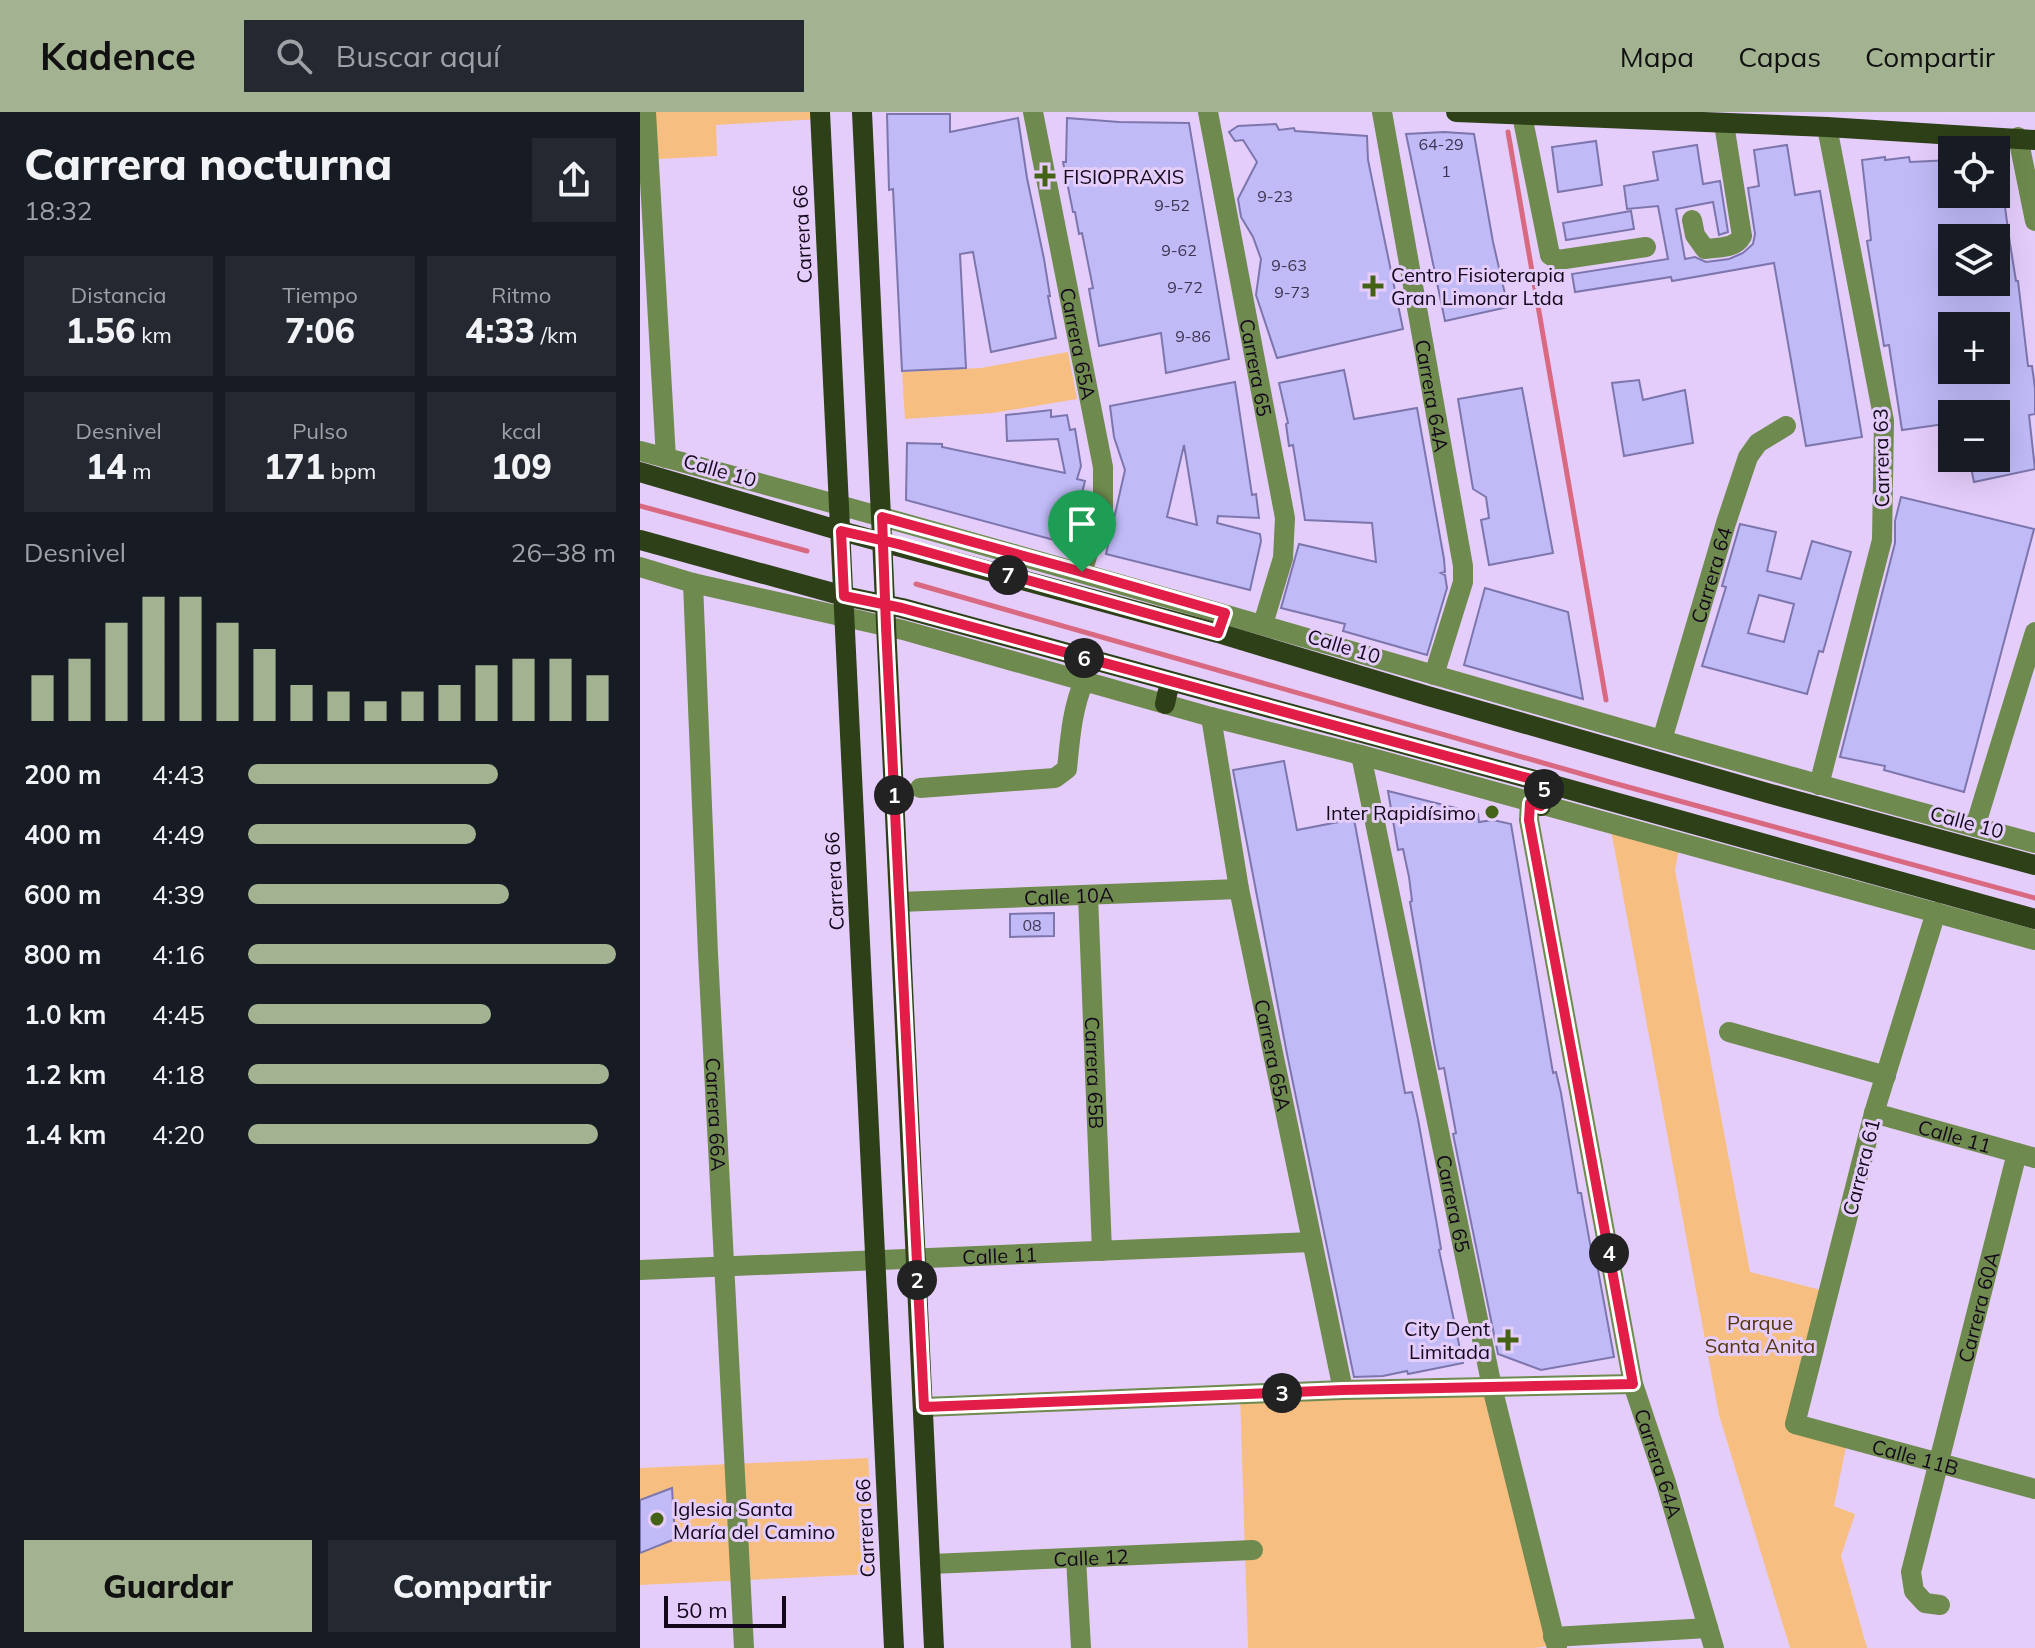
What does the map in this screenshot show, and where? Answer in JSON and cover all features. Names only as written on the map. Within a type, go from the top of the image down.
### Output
[{"type":"main road","name":"Carrera 66","points":[[820,112],[894,1648]]},
{"type":"main road","points":[[862,112],[934,1648]]},
{"type":"main road","points":[[1456,112],[1622,116],[1673,122],[2026,138]]},
{"type":"main road","points":[[1673,122],[1692,112]]},
{"type":"main road","name":"Calle 10","points":[[640,472],[841,531],[1221,623],[1428,696],[1624,740],[1888,815],[2035,865]]},
{"type":"main road","points":[[640,540],[1546,783],[2035,919]]},
{"type":"main road","points":[[1165,704],[1170,681]]},
{"type":"main road","points":[[1536,804],[1546,783]]},
{"type":"street","points":[[646,112],[666,458]]},
{"type":"street","name":"Carrera 65A","points":[[1033,112],[1103,467],[1103,507],[1082,572]]},
{"type":"street","name":"Carrera 65","points":[[1208,112],[1285,518],[1283,558],[1263,624]]},
{"type":"street","name":"Carrera 64A","points":[[1382,112],[1463,566],[1463,582],[1434,675]]},
{"type":"street","points":[[1522,115],[1550,255],[1558,260],[1646,247]]},
{"type":"street","points":[[1692,220],[1695,235],[1705,249],[1730,246],[1739,242],[1742,236],[1724,124]]},
{"type":"street","name":"Carrera 63","points":[[1819,785],[1882,540],[1884,421],[1827,127]]},
{"type":"street","points":[[2026,138],[2035,221]]},
{"type":"street","name":"Carrera 64","points":[[1662,740],[1748,457],[1758,443],[1786,426]]},
{"type":"street","name":"Calle 10","points":[[640,451],[1082,572],[1221,623],[1263,624],[1434,675],[1624,740],[1662,740],[1819,785],[1888,815],[1975,827],[2035,843]]},
{"type":"street","points":[[640,567],[693,583],[886,627],[2035,940]]},
{"type":"street","name":"Carrera 66A","points":[[693,583],[708,954],[744,1648]]},
{"type":"street","points":[[1975,827],[2035,632]]},
{"type":"street","points":[[920,788],[1062,775],[1067,769],[1076,698],[1084,681]]},
{"type":"street","name":"Carrera 65A","points":[[1211,717],[1239,889],[1343,1390]]},
{"type":"street","name":"Carrera 65","points":[[1361,755],[1492,1387],[1555,1642]]},
{"type":"street","name":"Carrera 64A","points":[[1536,804],[1529,820],[1633,1384],[1666,1483],[1711,1638]]},
{"type":"street","name":"Calle 10A","points":[[899,902],[1239,889]]},
{"type":"street","name":"Carrera 65B","points":[[1088,895],[1102,1251]]},
{"type":"street","name":"Carrera 61","points":[[1795,1424],[1874,1113],[1936,912]]},
{"type":"street","points":[[1729,1032],[1886,1076]]},
{"type":"street","name":"Calle 11","points":[[1874,1113],[2026,1155]]},
{"type":"street","name":"Carrera 60A","points":[[1940,1605],[1925,1603],[1914,1591],[1911,1572],[1938,1462],[2026,1155]]},
{"type":"street","name":"Calle 11","points":[[640,1270],[1312,1242]]},
{"type":"street","points":[[924,1407],[1343,1390],[1633,1384]]},
{"type":"street","name":"Calle 11B","points":[[1795,1424],[2035,1489]]},
{"type":"street","name":"Calle 12","points":[[931,1564],[1253,1550]]},
{"type":"street","points":[[1076,1558],[1081,1648]]},
{"type":"street","points":[[1555,1642],[1711,1638]]},
{"type":"green space","points":[[640,112],[820,112],[821,119],[716,125],[717,156],[640,160]]},
{"type":"green space","points":[[1068,352],[1077,399],[993,413],[905,419],[902,372],[981,368]]},
{"type":"green space","name":"Parque Santa Anita","points":[[1610,825],[1680,843],[1675,870],[1750,1272],[1829,1292],[1795,1424],[1848,1437],[1834,1506],[1855,1514],[1841,1556],[1867,1648],[1790,1648],[1719,1415]]},
{"type":"green space","points":[[1492,1387],[1556,1645],[1535,1648],[1248,1648],[1240,1394]]},
{"type":"green space","points":[[868,1458],[875,1574],[640,1585],[640,1553],[672,1488],[640,1500],[640,1468]]},
{"type":"building","points":[[887,114],[950,114],[950,132],[1018,118],[1056,338],[991,352],[973,252],[960,254],[966,368],[902,371],[893,189],[889,190]]},
{"type":"building","points":[[1067,118],[1189,123],[1229,359],[1166,373],[1161,333],[1099,346],[1089,289],[1093,288],[1063,162],[1066,162]]},
{"type":"building","points":[[1276,124],[1279,130],[1294,128],[1295,131],[1367,136],[1368,160],[1403,329],[1277,358],[1256,295],[1261,259],[1241,217],[1238,199],[1257,162],[1243,140],[1235,141],[1229,132],[1238,126]]},
{"type":"building","points":[[1406,134],[1474,134],[1508,307],[1445,321]]},
{"type":"building","points":[[1596,141],[1602,185],[1558,192],[1552,147]]},
{"type":"building","points":[[1697,145],[1703,184],[1720,181],[1728,232],[1719,235],[1713,202],[1676,209],[1685,259],[1695,257],[1706,262],[1729,259],[1753,244],[1755,234],[1748,188],[1759,186],[1754,150],[1787,145],[1795,195],[1820,191],[1862,437],[1806,446],[1774,263],[1672,281],[1671,277],[1575,292],[1572,274],[1668,259],[1658,206],[1627,209],[1624,186],[1658,180],[1653,152]]},
{"type":"building","points":[[1909,157],[1910,162],[1938,161],[1938,208],[2005,208],[2007,224],[1938,224],[1938,296],[2010,296],[2010,243],[2018,281],[2028,366],[2032,366],[2035,388],[2035,414],[2029,415],[2035,469],[1974,482],[1972,472],[2010,472],[2010,400],[1938,400],[1938,425],[1902,430],[1889,345],[1884,346],[1867,241],[1871,240],[1862,160]]},
{"type":"building","points":[[1631,211],[1634,229],[1566,240],[1563,223]]},
{"type":"building","points":[[1344,370],[1354,419],[1417,408],[1444,559],[1445,572],[1441,573],[1445,575],[1447,588],[1427,655],[1343,631],[1345,624],[1281,608],[1299,544],[1376,562],[1372,523],[1305,520],[1293,445],[1289,446],[1288,423],[1279,383]]},
{"type":"building","points":[[1639,380],[1643,400],[1685,390],[1693,443],[1624,456],[1612,383]]},
{"type":"building","points":[[1235,382],[1252,495],[1256,494],[1259,518],[1218,516],[1217,523],[1260,534],[1250,590],[1106,554],[1125,470],[1114,437],[1110,406]],"holes":[[[1184,445],[1197,525],[1167,517]]]},
{"type":"building","points":[[1522,388],[1553,553],[1489,565],[1481,520],[1489,518],[1486,497],[1473,489],[1458,399]]},
{"type":"building","points":[[1051,410],[1051,417],[1067,415],[1070,430],[1075,429],[1081,466],[1077,479],[1085,481],[1069,544],[906,500],[907,443],[942,444],[942,447],[1065,473],[1058,439],[1007,441],[1006,415]]},
{"type":"building","points":[[1901,497],[2034,529],[1964,792],[1884,770],[1885,766],[1840,757],[1895,543],[1895,521]]},
{"type":"building","points":[[1740,524],[1776,532],[1767,571],[1801,579],[1812,541],[1851,552],[1823,652],[1819,651],[1807,694],[1702,666],[1726,587],[1722,586]],"holes":[[[1759,595],[1794,604],[1784,642],[1748,633]]]},
{"type":"building","points":[[1485,588],[1568,612],[1583,699],[1464,665]]},
{"type":"building","points":[[1284,761],[1297,830],[1354,819],[1405,1093],[1412,1092],[1418,1119],[1439,1250],[1463,1363],[1408,1374],[1407,1371],[1354,1377],[1287,1054],[1233,770]]},
{"type":"building","points":[[1388,791],[1464,810],[1465,816],[1478,814],[1479,822],[1493,820],[1511,824],[1553,1073],[1556,1072],[1561,1093],[1578,1193],[1581,1193],[1591,1249],[1594,1248],[1614,1357],[1541,1370],[1498,1354],[1453,1134],[1456,1133],[1444,1068],[1439,1069],[1434,1043],[1410,902],[1409,877],[1403,849],[1398,850]]},
{"type":"building","points":[[1054,913],[1054,936],[1010,937],[1010,914]]},
{"type":"building","name":"Iglesia Santa María del Camino","points":[[672,1488],[675,1539],[640,1553],[640,1500]]},
{"type":"waterway","points":[[1508,132],[1606,700]]},
{"type":"waterway","points":[[640,506],[807,551]]},
{"type":"waterway","points":[[916,584],[1617,784],[2035,898]]},
{"type":"place","name":"FISIOPRAXIS","points":[[1045,176]]},
{"type":"place","name":"Centro Fisioterapia Gran Limonar Ltda","points":[[1373,286]]},
{"type":"place","name":"Inter Rapidísimo","points":[[1492,812]]},
{"type":"place","name":"City Dent Limitada","points":[[1508,1340]]},
{"type":"place","name":"Iglesia Santa María del Camino","points":[[657,1519]]},
{"type":"route","points":[[1082,572],[882,517],[882,541],[885,604],[886,627],[924,1407],[1343,1390],[1633,1384],[1529,820],[1530,803],[1541,806],[1546,783],[902,608],[885,604],[844,596],[841,531],[882,541],[898,544],[1218,633],[1225,613],[1082,572]]}]
